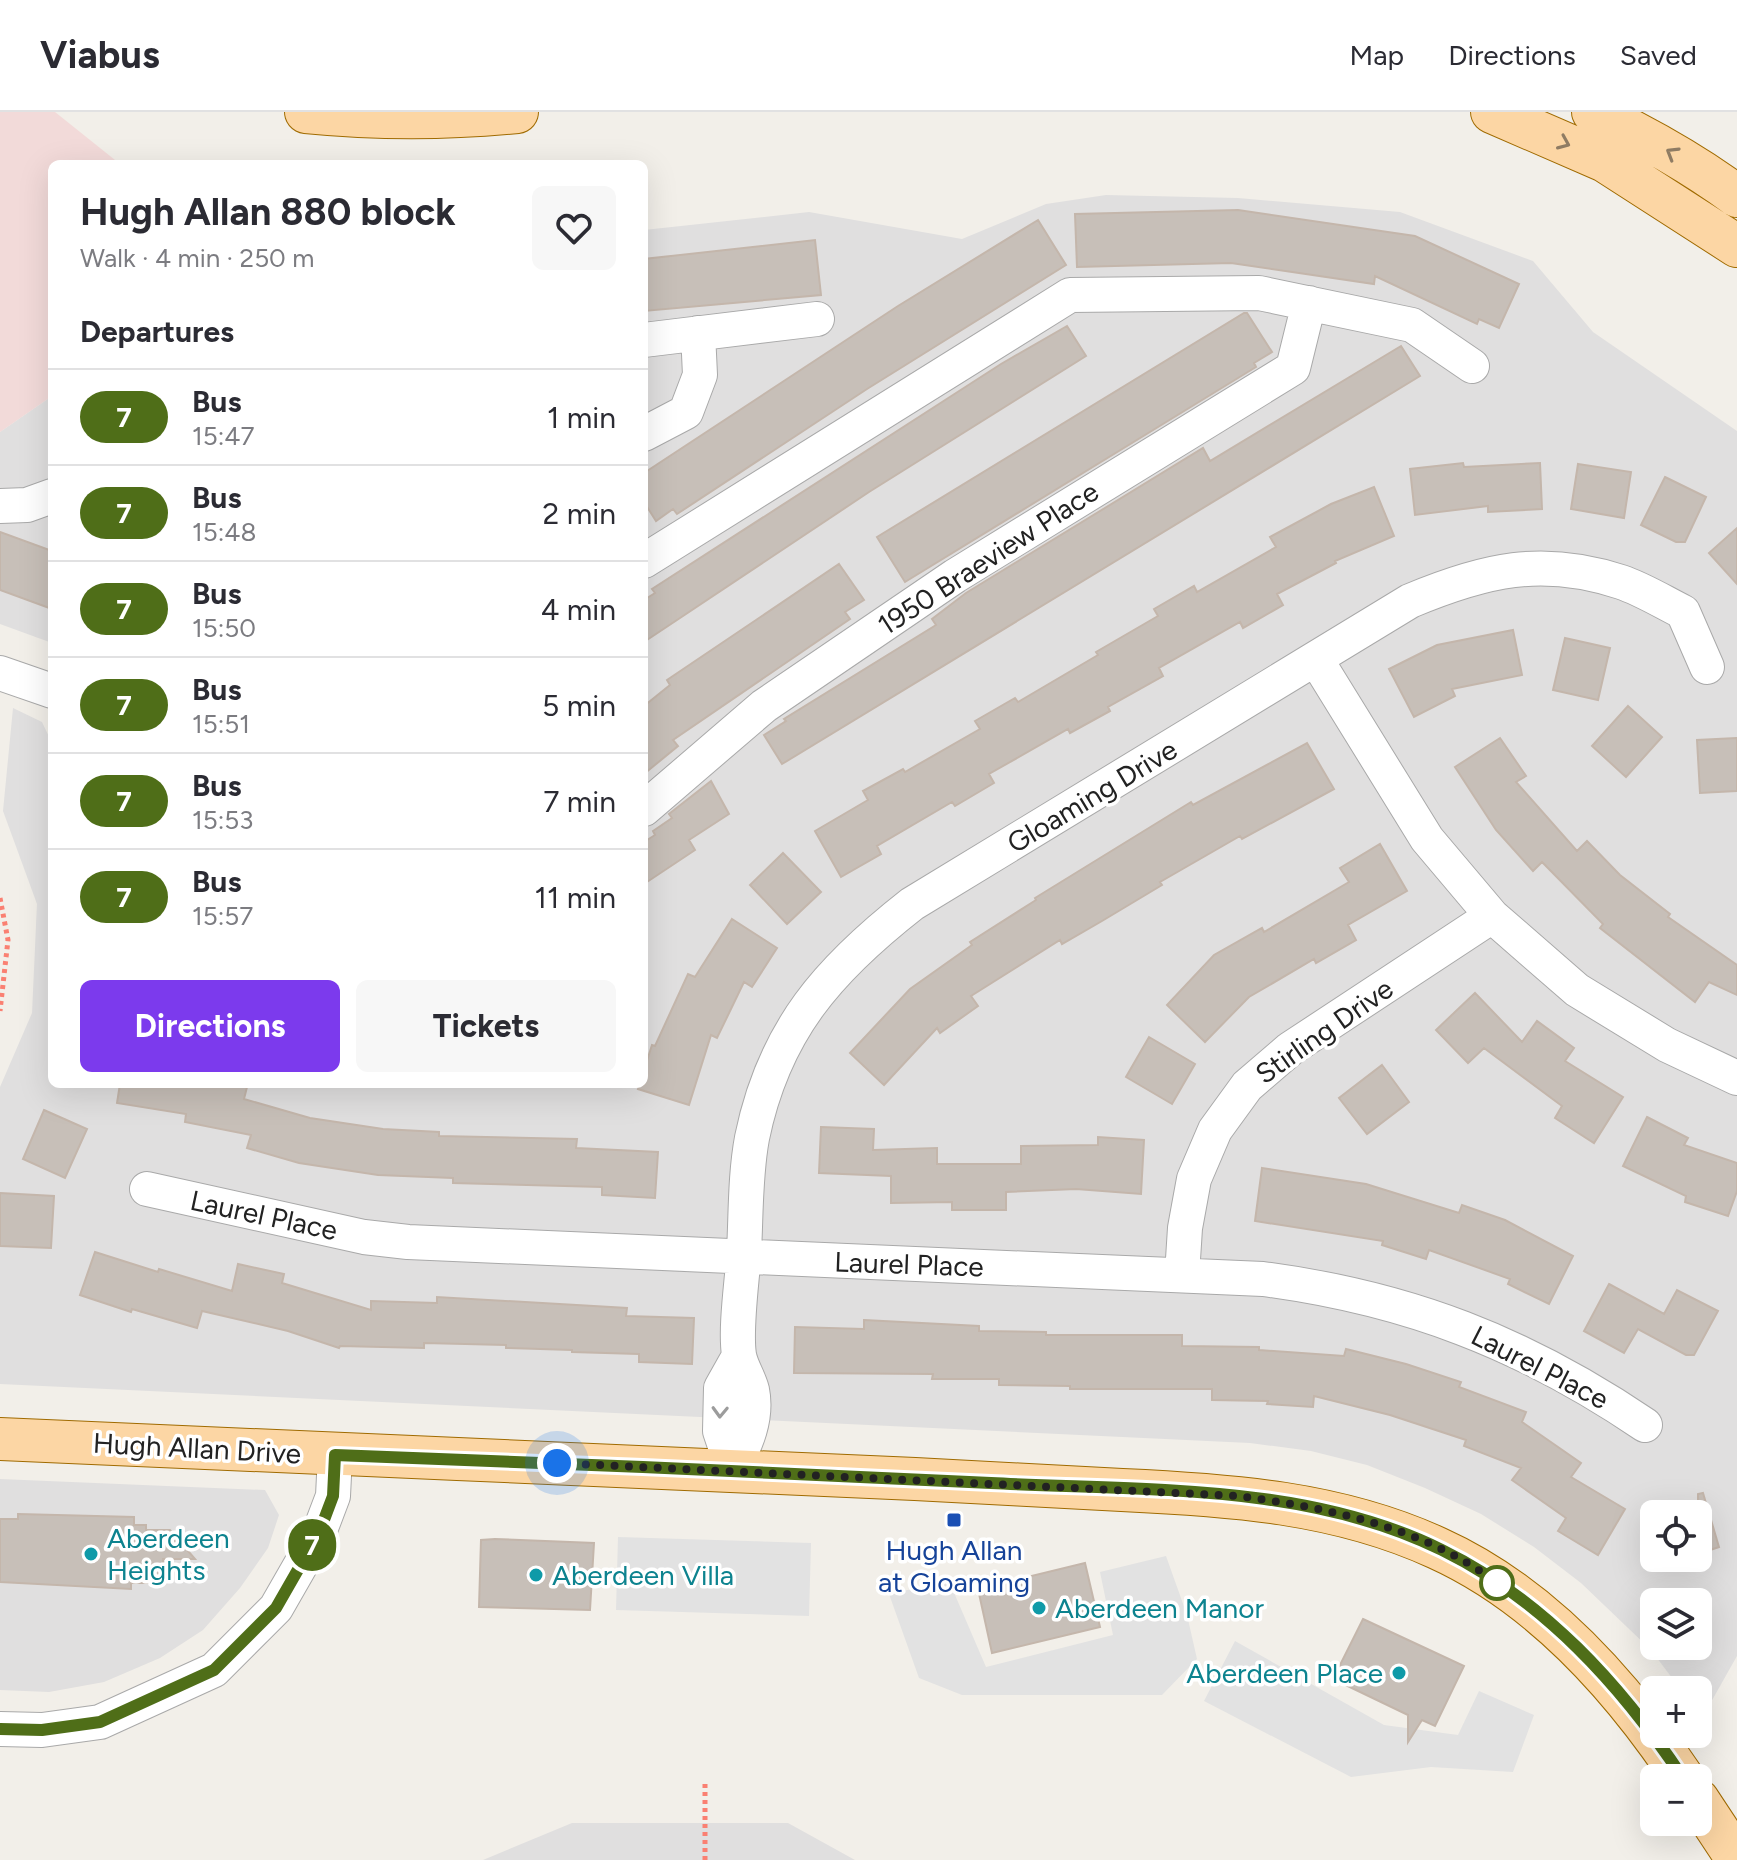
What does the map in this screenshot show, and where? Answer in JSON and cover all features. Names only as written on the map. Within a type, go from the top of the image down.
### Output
[{"type":"main road","points":[[306,112],[362,118],[453,118],[517,112]]},
{"type":"main road","points":[[1492,112],[1605,161],[1737,246]]},
{"type":"main road","points":[[1593,112],[1634,131],[1706,173],[1737,196]]},
{"type":"main road","name":"Hugh Allan Drive","points":[[0,1439],[733,1470],[1215,1495],[1298,1504],[1355,1518],[1440,1548],[1476,1568],[1534,1610],[1607,1677],[1639,1714],[1673,1764]]},
{"type":"main road","points":[[1712,1821],[1737,1859]]},
{"type":"street","points":[[648,558],[1070,295],[1259,293],[1412,325],[1472,366]]},
{"type":"street","name":"1950 Braeview Place","points":[[648,806],[764,706],[955,576],[1293,368],[1309,303]]},
{"type":"street","points":[[648,339],[817,319]]},
{"type":"street","points":[[648,432],[686,412],[700,375],[698,333]]},
{"type":"street","name":"Gloaming Drive","points":[[733,1470],[720,1431],[721,1388],[739,1356],[752,1139],[766,1088],[789,1036],[820,987],[851,955],[912,904],[1317,661],[1410,601],[1462,579],[1519,567],[1567,569],[1623,582],[1683,612],[1707,667]]},
{"type":"street","points":[[1317,661],[1427,839],[1492,916],[1577,990],[1667,1045],[1737,1078]]},
{"type":"street","points":[[0,673],[48,690]]},
{"type":"street","name":"Stirling Drive","points":[[1182,1275],[1185,1228],[1194,1179],[1215,1130],[1247,1086],[1290,1049],[1492,916]]},
{"type":"street","name":"Laurel Place","points":[[147,1189],[364,1237],[408,1242],[1263,1279],[1326,1288],[1406,1307],[1534,1358],[1598,1393],[1645,1425]]},
{"type":"street","points":[[0,1729],[42,1730],[100,1722],[214,1670],[276,1608],[319,1533],[333,1496],[335,1455]]},
{"type":"path","points":[[0,898],[8,940],[0,1011]]},
{"type":"path","points":[[705,1784],[705,1860]]},
{"type":"shaded area","points":[[0,112],[55,112],[115,160],[48,160],[48,399],[0,432]]},
{"type":"shaded area","points":[[1106,195],[1238,198],[1400,212],[1533,261],[1593,332],[1737,431],[1737,1656],[1712,1700],[1712,1676],[1670,1676],[1658,1660],[1712,1660],[1712,1588],[1640,1588],[1640,1639],[1581,1583],[1534,1547],[1481,1514],[1367,1465],[1311,1451],[1250,1443],[0,1384],[0,1087],[32,1013],[37,904],[3,811],[13,708],[42,722],[48,735],[48,1088],[648,1088],[648,230],[809,212],[962,239],[1046,204]]},
{"type":"shaded area","points":[[48,399],[48,642],[0,624],[0,432]]},
{"type":"shaded area","points":[[0,1479],[265,1490],[279,1515],[268,1548],[240,1588],[203,1630],[160,1658],[104,1682],[49,1692],[0,1690]]},
{"type":"shaded area","points":[[618,1537],[811,1543],[809,1616],[616,1610]]},
{"type":"shaded area","points":[[1166,1556],[1187,1615],[1197,1659],[1162,1695],[962,1695],[919,1678],[889,1594],[949,1581],[986,1667],[1113,1635],[1100,1572]]},
{"type":"shaded area","points":[[1235,1641],[1384,1725],[1458,1735],[1479,1691],[1534,1715],[1513,1772],[1431,1767],[1351,1777],[1204,1701]]},
{"type":"shaded area","points":[[572,1823],[788,1823],[855,1860],[483,1860]]},
{"type":"building","points":[[1238,210],[1415,236],[1519,284],[1499,328],[1479,319],[1477,324],[1375,276],[1374,284],[1231,263],[1077,267],[1075,214]]},
{"type":"building","points":[[1038,220],[1066,265],[867,389],[677,514],[673,509],[656,521],[648,508],[648,470],[898,306]]},
{"type":"building","points":[[815,240],[821,295],[648,311],[648,259]]},
{"type":"building","points":[[1247,313],[1272,352],[1254,363],[1256,367],[905,582],[877,537]]},
{"type":"building","points":[[1067,326],[1086,356],[869,492],[648,639],[648,597],[655,593],[652,589],[1001,364]]},
{"type":"building","points":[[1401,346],[1420,376],[782,764],[764,735],[786,721],[784,719],[936,625],[932,619],[966,593],[1203,448],[1210,461]]},
{"type":"building","points":[[1463,463],[1464,467],[1540,463],[1542,509],[1488,512],[1488,506],[1415,515],[1410,469]]},
{"type":"building","points":[[1578,464],[1631,472],[1624,518],[1571,509]]},
{"type":"building","points":[[1665,477],[1706,497],[1685,542],[1676,542],[1641,525]]},
{"type":"building","points":[[1374,487],[1394,536],[1335,561],[1277,594],[1283,605],[1243,628],[1240,622],[1159,668],[1163,676],[1108,707],[1110,711],[1070,733],[1068,729],[989,774],[994,783],[955,806],[952,802],[877,846],[881,854],[841,877],[815,831],[868,800],[863,791],[903,769],[905,772],[980,729],[975,721],[1015,698],[1018,702],[1098,655],[1096,652],[1158,616],[1154,609],[1194,586],[1197,592],[1276,547],[1270,537],[1331,504]]},
{"type":"building","points":[[1737,528],[1737,584],[1709,553]]},
{"type":"building","points":[[0,532],[48,550],[48,608],[0,590]]},
{"type":"building","points":[[839,564],[864,600],[845,612],[850,619],[673,740],[678,746],[648,771],[648,703],[670,685],[667,680]]},
{"type":"building","points":[[1513,630],[1522,675],[1452,689],[1455,696],[1414,717],[1389,669],[1437,645]]},
{"type":"building","points":[[1565,638],[1610,648],[1598,700],[1553,690]]},
{"type":"building","points":[[1628,706],[1662,737],[1626,777],[1592,746]]},
{"type":"building","points":[[1500,738],[1526,776],[1516,782],[1577,851],[1587,841],[1620,875],[1670,914],[1668,917],[1737,965],[1737,995],[1709,982],[1695,1002],[1600,928],[1603,924],[1542,862],[1533,871],[1496,830],[1455,767]]},
{"type":"building","points":[[1737,738],[1737,791],[1700,793],[1697,740]]},
{"type":"building","points":[[1307,743],[1334,789],[1242,839],[1240,836],[1160,882],[1162,885],[1102,921],[1062,944],[1060,940],[971,996],[978,1006],[940,1033],[937,1028],[884,1085],[850,1053],[910,989],[972,945],[970,942],[1191,802],[1193,805]]},
{"type":"building","points":[[711,781],[729,814],[689,840],[695,850],[648,881],[648,839],[655,835],[653,831],[672,818],[669,814]]},
{"type":"building","points":[[1380,844],[1407,891],[1348,925],[1356,940],[1316,963],[1314,959],[1249,997],[1205,1042],[1167,1005],[1214,955],[1262,928],[1264,932],[1349,882],[1340,868]]},
{"type":"building","points":[[783,853],[821,892],[787,924],[750,885]]},
{"type":"building","points":[[732,919],[777,948],[752,987],[744,982],[717,1038],[711,1035],[689,1105],[638,1089],[648,1088],[648,1058],[652,1045],[655,1046],[688,974],[695,977]]},
{"type":"building","points":[[1475,993],[1522,1042],[1537,1021],[1574,1048],[1565,1061],[1623,1097],[1594,1143],[1555,1118],[1562,1106],[1484,1048],[1468,1063],[1436,1030]]},
{"type":"building","points":[[1149,1037],[1195,1064],[1172,1104],[1126,1077]]},
{"type":"building","points":[[1382,1065],[1409,1102],[1367,1134],[1339,1098]]},
{"type":"building","points":[[119,1088],[247,1088],[244,1099],[310,1118],[383,1129],[439,1132],[439,1136],[577,1139],[576,1148],[658,1152],[655,1198],[602,1195],[602,1187],[453,1183],[453,1178],[378,1175],[299,1163],[247,1148],[251,1135],[185,1122],[186,1114],[117,1103]]},
{"type":"building","points":[[44,1110],[87,1129],[65,1178],[23,1159]]},
{"type":"building","points":[[1647,1117],[1688,1138],[1684,1145],[1737,1163],[1737,1191],[1728,1216],[1685,1202],[1686,1196],[1623,1166]]},
{"type":"building","points":[[821,1127],[874,1129],[873,1150],[937,1148],[937,1164],[1021,1164],[1021,1146],[1098,1145],[1098,1137],[1144,1140],[1141,1194],[1076,1189],[1006,1192],[1006,1210],[952,1210],[952,1202],[891,1203],[891,1176],[819,1173]]},
{"type":"building","points":[[1262,1168],[1366,1184],[1459,1213],[1462,1205],[1505,1220],[1573,1256],[1549,1304],[1508,1284],[1510,1279],[1429,1250],[1426,1259],[1382,1245],[1383,1241],[1255,1221]]},
{"type":"building","points":[[0,1193],[54,1196],[51,1248],[0,1246]]},
{"type":"building","points":[[95,1252],[232,1291],[238,1264],[284,1274],[282,1283],[371,1310],[371,1301],[437,1303],[437,1297],[627,1308],[626,1316],[694,1318],[692,1364],[639,1362],[639,1354],[506,1348],[506,1345],[424,1343],[424,1348],[339,1348],[288,1331],[202,1311],[197,1328],[132,1309],[131,1312],[80,1295]]},
{"type":"building","points":[[1609,1284],[1664,1314],[1677,1290],[1718,1311],[1694,1355],[1686,1355],[1638,1329],[1624,1353],[1584,1331]]},
{"type":"building","points":[[864,1320],[979,1326],[979,1331],[1046,1332],[1046,1335],[1182,1335],[1182,1346],[1259,1347],[1259,1350],[1344,1356],[1346,1349],[1461,1382],[1459,1387],[1526,1412],[1522,1422],[1581,1463],[1571,1477],[1625,1509],[1598,1555],[1558,1531],[1566,1518],[1512,1480],[1521,1468],[1464,1446],[1466,1440],[1390,1415],[1314,1396],[1313,1407],[1267,1404],[1268,1401],[1212,1400],[1212,1389],[1070,1389],[1070,1386],[999,1385],[999,1379],[932,1379],[933,1374],[794,1373],[795,1327],[864,1329]]},
{"type":"building","name":"Aberdeen Heights","points":[[18,1514],[134,1517],[134,1525],[146,1525],[146,1530],[170,1530],[195,1559],[163,1559],[163,1583],[131,1583],[131,1589],[0,1582],[0,1519],[18,1519]]},
{"type":"building","points":[[1712,1523],[1719,1547],[1712,1549]]},
{"type":"building","name":"Aberdeen Villa","points":[[481,1540],[594,1543],[590,1610],[479,1607]]},
{"type":"building","name":"Aberdeen Manor","points":[[1085,1563],[1100,1627],[992,1653],[978,1589]]},
{"type":"building","name":"Aberdeen Place","points":[[1363,1619],[1464,1666],[1435,1726],[1422,1720],[1408,1742],[1408,1715],[1333,1679]]},
{"type":"bus line","name":"7","points":[[0,1729],[42,1730],[100,1722],[214,1670],[276,1608],[319,1533],[333,1496],[335,1455],[1204,1494],[1298,1504],[1402,1533],[1440,1548],[1476,1568],[1583,1651],[1639,1714],[1673,1764]]},
{"type":"place","name":"Hugh Allan at Gloaming","points":[[954,1520]]},
{"type":"place","name":"Aberdeen Heights","points":[[91,1554]]},
{"type":"place","name":"Aberdeen Villa","points":[[536,1575]]},
{"type":"place","name":"Aberdeen Manor","points":[[1039,1608]]},
{"type":"place","name":"Aberdeen Place","points":[[1399,1673]]},
{"type":"route","points":[[557,1463],[1239,1496],[1298,1504],[1402,1533],[1440,1548],[1497,1583]]}]
